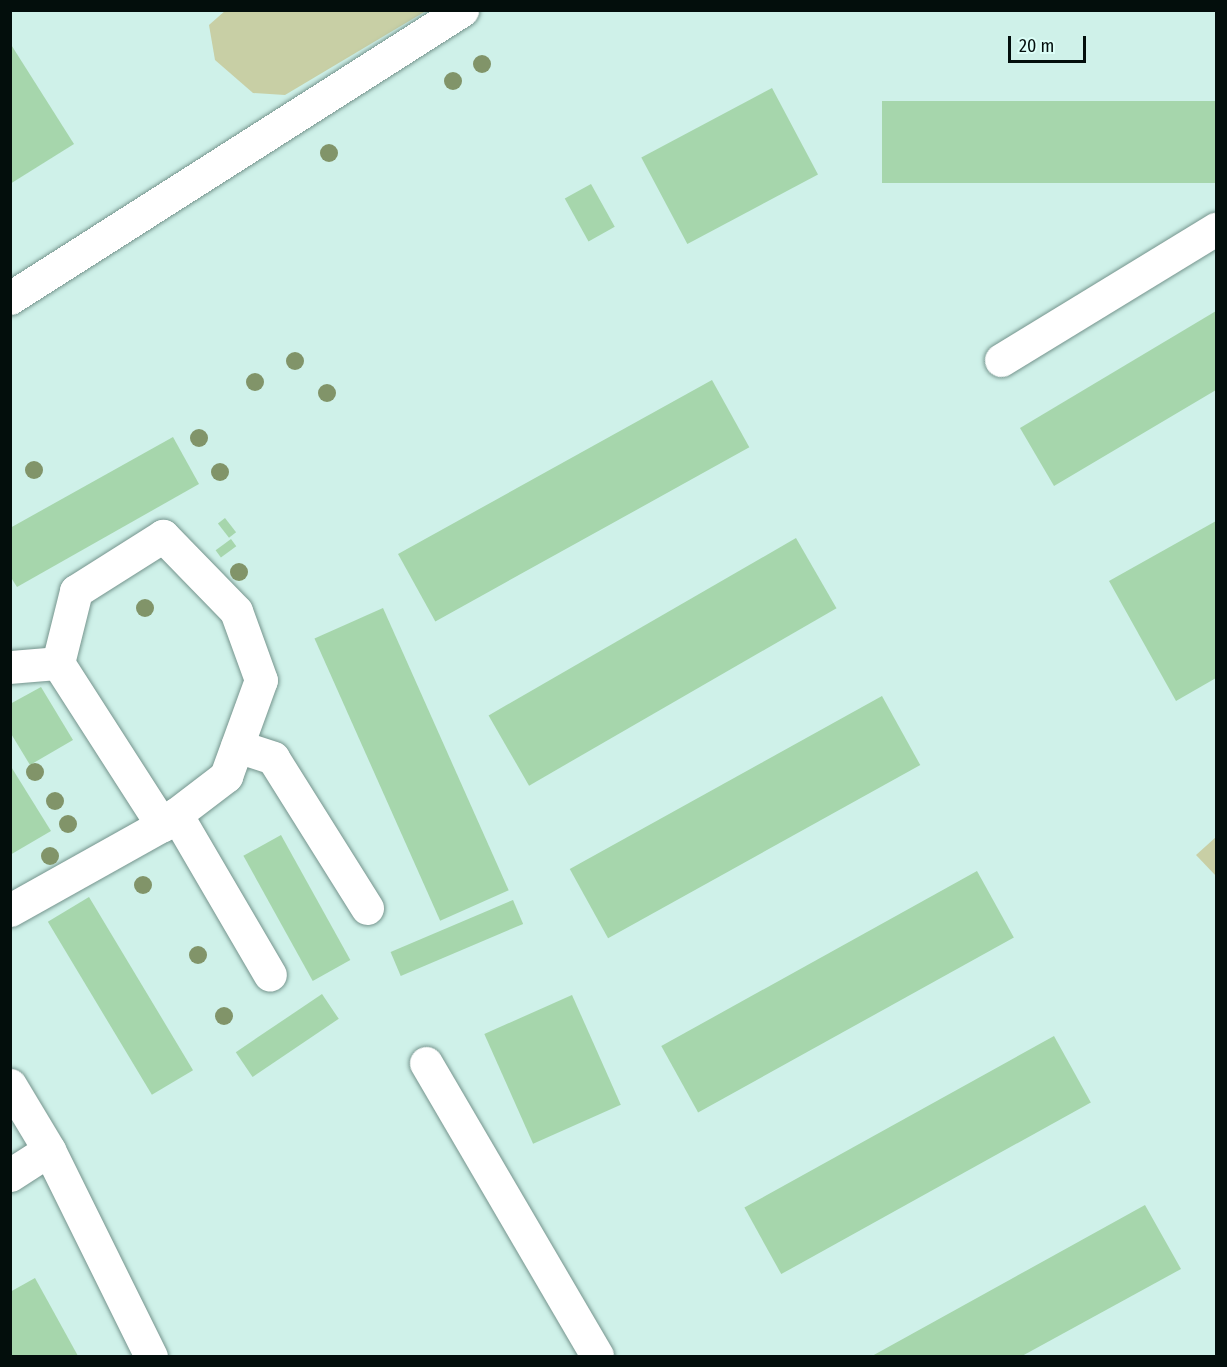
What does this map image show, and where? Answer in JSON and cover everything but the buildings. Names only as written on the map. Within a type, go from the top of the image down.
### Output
[{"type":"street","points":[[10,298],[462,10]]},
{"type":"street","points":[[1001,360],[1216,229]]},
{"type":"street","points":[[10,910],[169,820],[226,776],[261,680],[236,611],[163,536],[76,591],[58,663],[169,820],[270,975]]},
{"type":"street","points":[[10,667],[58,663]]},
{"type":"street","points":[[237,746],[273,758],[367,908]]},
{"type":"street","points":[[426,1063],[597,1356]]},
{"type":"street","points":[[10,1085],[49,1150],[151,1356]]},
{"type":"street","points":[[10,1175],[49,1150]]},
{"type":"green space","points":[[226,10],[426,11],[285,95],[253,93],[215,60],[209,25]]},
{"type":"green space","points":[[1216,837],[1216,876],[1196,855]]}]
